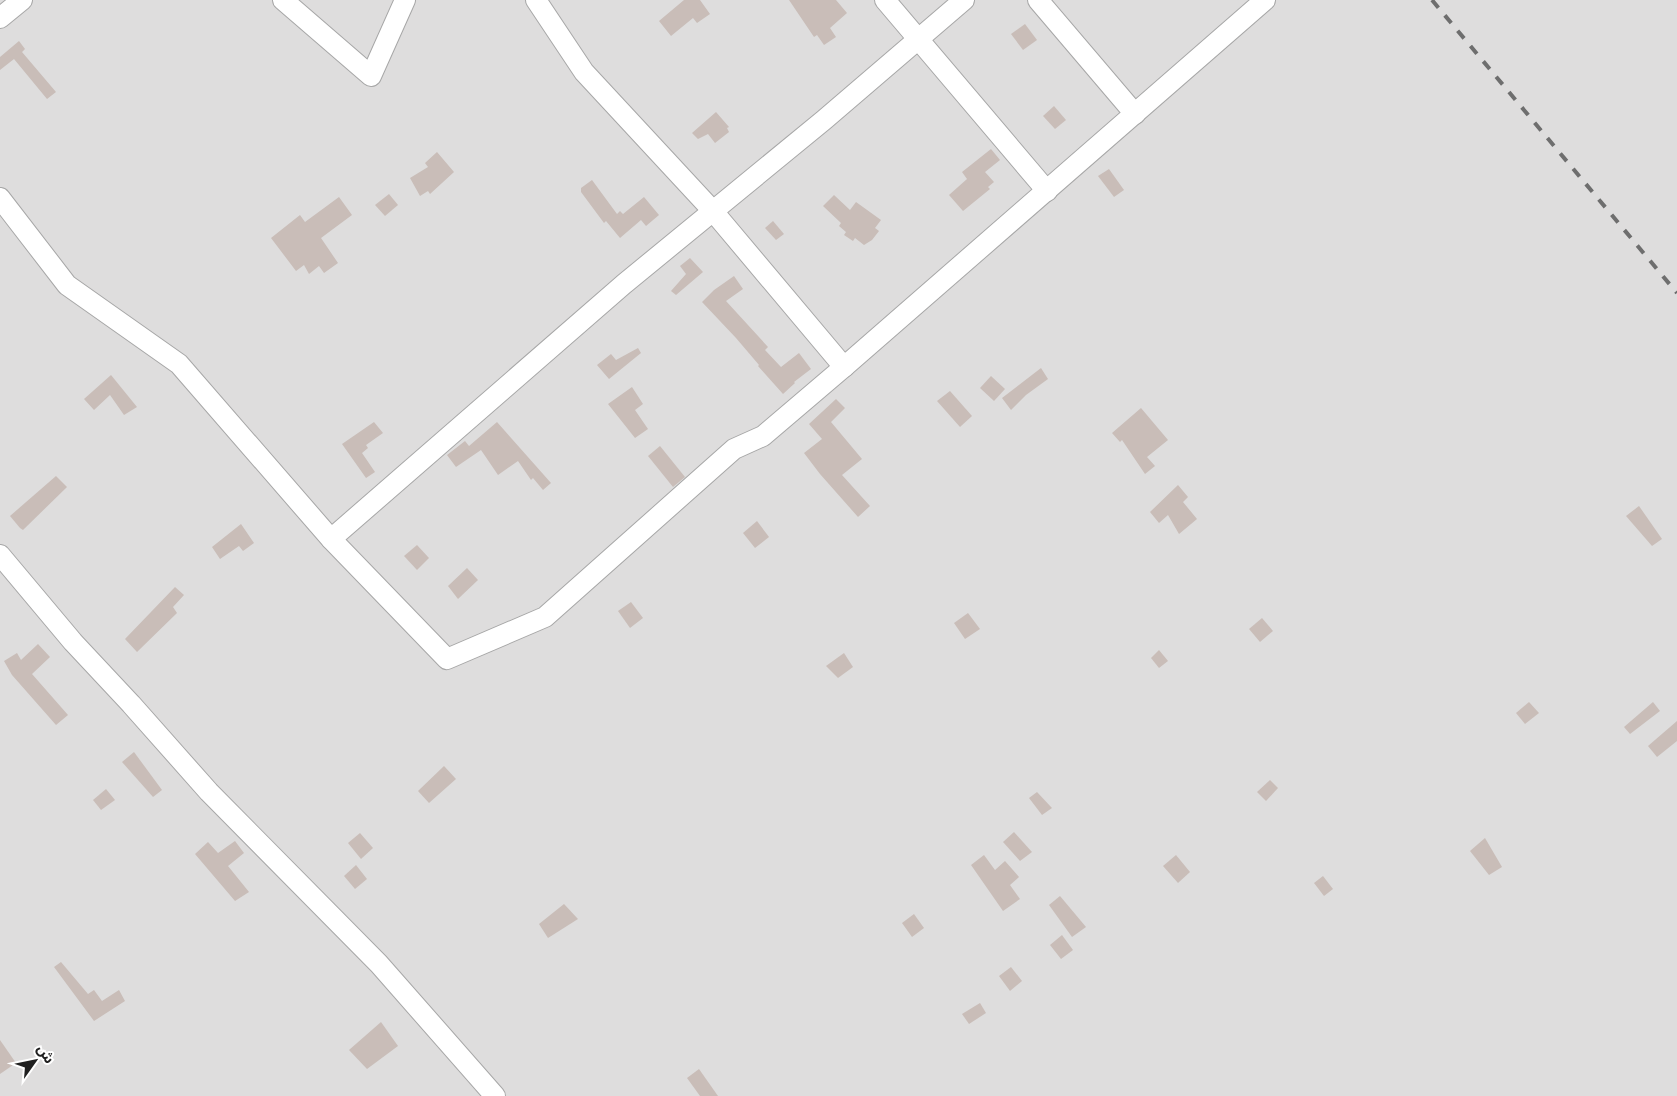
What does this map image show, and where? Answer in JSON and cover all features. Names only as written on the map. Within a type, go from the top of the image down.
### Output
[{"type":"street","points":[[0,18],[22,0]]},
{"type":"street","points":[[284,0],[371,76],[405,0]]},
{"type":"street","points":[[536,0],[584,72],[712,210],[844,367]]},
{"type":"street","points":[[885,0],[1047,191]]},
{"type":"street","points":[[331,539],[712,210],[824,120],[964,0]]},
{"type":"street","points":[[1038,0],[1135,114]]},
{"type":"street","points":[[0,198],[67,285],[179,364],[331,539],[447,659],[545,617],[734,448],[763,436],[1265,0]]},
{"type":"street","points":[[0,555],[72,642],[131,704],[209,792],[379,964],[495,1096]]},
{"type":"shaded area","points":[[0,0],[1677,0],[1677,1096],[0,1096]]},
{"type":"building","points":[[684,0],[700,0],[710,14],[697,23],[693,18],[671,36],[659,21]]},
{"type":"building","points":[[789,0],[836,0],[847,13],[830,28],[836,37],[824,45],[817,35],[814,37]]},
{"type":"building","points":[[1025,24],[1037,40],[1023,50],[1011,34]]},
{"type":"building","points":[[19,41],[25,49],[22,52],[56,92],[47,99],[14,59],[0,70],[0,57]]},
{"type":"building","points":[[1054,106],[1066,120],[1055,129],[1043,116]]},
{"type":"building","points":[[716,112],[729,127],[727,128],[729,132],[715,143],[708,134],[698,139],[692,133]]},
{"type":"building","points":[[991,149],[1000,160],[985,172],[994,182],[988,187],[990,189],[963,211],[949,195],[967,179],[962,172]]},
{"type":"building","points":[[437,152],[454,172],[430,194],[428,191],[420,196],[410,178],[428,167],[425,163]]},
{"type":"building","points":[[1109,169],[1124,190],[1114,197],[1098,176]]},
{"type":"building","points":[[592,180],[617,214],[620,211],[623,214],[644,197],[659,215],[646,226],[641,220],[620,238],[606,221],[604,223],[581,192],[581,188]]},
{"type":"building","points":[[389,194],[398,205],[385,216],[375,205]]},
{"type":"building","points":[[834,195],[850,210],[856,202],[881,220],[875,228],[879,231],[872,240],[864,245],[855,238],[853,241],[844,235],[846,232],[839,226],[841,223],[823,206]]},
{"type":"building","points":[[339,197],[352,215],[321,238],[338,263],[324,273],[319,266],[309,274],[304,265],[296,271],[271,238],[300,215],[305,222]]},
{"type":"building","points":[[773,221],[784,234],[776,240],[765,228]]},
{"type":"building","points":[[690,258],[703,272],[676,295],[671,291],[686,274],[680,266]]},
{"type":"building","points":[[734,276],[743,289],[726,301],[768,347],[765,350],[781,367],[799,353],[811,369],[794,382],[783,394],[736,338],[702,302],[714,290]]},
{"type":"building","points":[[638,348],[641,353],[609,379],[597,365],[611,354],[616,360]]},
{"type":"building","points":[[1041,368],[1048,379],[1026,395],[1011,410],[1002,398]]},
{"type":"building","points":[[111,375],[137,407],[124,415],[110,395],[94,410],[84,399]]},
{"type":"building","points":[[991,376],[1005,389],[994,401],[980,388]]},
{"type":"building","points":[[632,387],[643,404],[635,410],[648,429],[635,438],[608,404]]},
{"type":"building","points":[[950,391],[972,416],[960,427],[937,401]]},
{"type":"building","points":[[836,399],[845,408],[831,422],[862,459],[842,475],[870,506],[858,517],[804,453],[822,439],[809,424]]},
{"type":"building","points":[[1141,408],[1168,440],[1147,457],[1155,466],[1145,474],[1122,440],[1120,442],[1112,433]]},
{"type":"building","points":[[374,422],[383,433],[366,445],[368,448],[362,453],[375,472],[366,478],[342,444]]},
{"type":"building","points":[[497,422],[551,483],[543,490],[533,478],[531,480],[518,461],[498,475],[481,450],[456,467],[447,455],[465,441],[469,446]]},
{"type":"building","points":[[660,446],[685,477],[673,487],[648,456]]},
{"type":"building","points":[[56,476],[67,487],[23,530],[10,516]]},
{"type":"building","points":[[1178,485],[1188,497],[1183,502],[1197,519],[1179,534],[1168,515],[1159,523],[1150,512]]},
{"type":"building","points":[[1639,506],[1662,539],[1652,546],[1626,516]]},
{"type":"building","points":[[757,521],[769,537],[755,548],[743,533]]},
{"type":"building","points":[[241,524],[254,543],[243,551],[239,546],[220,559],[212,547]]},
{"type":"building","points":[[417,545],[429,558],[417,570],[404,556]]},
{"type":"building","points":[[467,568],[478,580],[458,599],[448,586]]},
{"type":"building","points":[[175,587],[184,595],[173,607],[177,613],[137,652],[125,639]]},
{"type":"building","points":[[631,602],[643,618],[630,628],[618,611]]},
{"type":"building","points":[[968,613],[980,629],[965,639],[954,623]]},
{"type":"building","points":[[1262,618],[1273,631],[1260,642],[1249,629]]},
{"type":"building","points":[[38,644],[50,657],[32,674],[68,715],[56,725],[12,675],[4,661],[17,653],[21,660]]},
{"type":"building","points":[[1159,650],[1168,661],[1159,668],[1151,658]]},
{"type":"building","points":[[844,653],[853,667],[838,678],[826,666]]},
{"type":"building","points":[[1529,702],[1539,713],[1525,724],[1516,713]]},
{"type":"building","points":[[1653,702],[1660,711],[1630,734],[1624,727]]},
{"type":"building","points":[[1677,721],[1677,741],[1657,757],[1648,746]]},
{"type":"building","points":[[134,752],[162,790],[153,797],[122,762]]},
{"type":"building","points":[[444,766],[456,779],[429,803],[418,791]]},
{"type":"building","points":[[1270,780],[1278,788],[1266,801],[1257,792]]},
{"type":"building","points":[[106,789],[115,800],[101,810],[93,800]]},
{"type":"building","points":[[1037,792],[1052,808],[1042,815],[1029,798]]},
{"type":"building","points":[[1014,832],[1032,852],[1020,861],[1003,842]]},
{"type":"building","points":[[360,833],[373,848],[361,859],[348,843]]},
{"type":"building","points":[[1485,838],[1502,867],[1489,875],[1470,851]]},
{"type":"building","points":[[235,841],[244,853],[228,866],[249,892],[235,901],[195,854],[208,842],[218,853]]},
{"type":"building","points":[[984,855],[995,870],[1005,861],[1019,877],[1010,885],[1020,899],[1003,911],[971,865]]},
{"type":"building","points":[[1176,855],[1190,872],[1178,883],[1163,866]]},
{"type":"building","points":[[356,865],[367,879],[355,889],[344,876]]},
{"type":"building","points":[[1323,876],[1333,889],[1324,896],[1314,883]]},
{"type":"building","points":[[1060,896],[1086,927],[1072,937],[1049,905]]},
{"type":"building","points":[[564,904],[578,919],[548,938],[539,924]]},
{"type":"building","points":[[914,914],[924,928],[912,937],[902,923]]},
{"type":"building","points":[[1062,935],[1073,950],[1061,959],[1050,945]]},
{"type":"building","points":[[61,962],[88,994],[94,990],[102,1001],[119,990],[125,1001],[94,1021],[54,967]]},
{"type":"building","points":[[1011,967],[1022,981],[1010,991],[999,976]]},
{"type":"building","points":[[980,1003],[986,1013],[969,1024],[962,1014]]},
{"type":"building","points":[[381,1022],[398,1046],[367,1069],[349,1050]]},
{"type":"building","points":[[0,1040],[16,1063],[0,1074]]},
{"type":"building","points":[[699,1069],[718,1096],[700,1096],[687,1078]]},
{"type":"railway","points":[[1432,0],[1677,293]]}]
